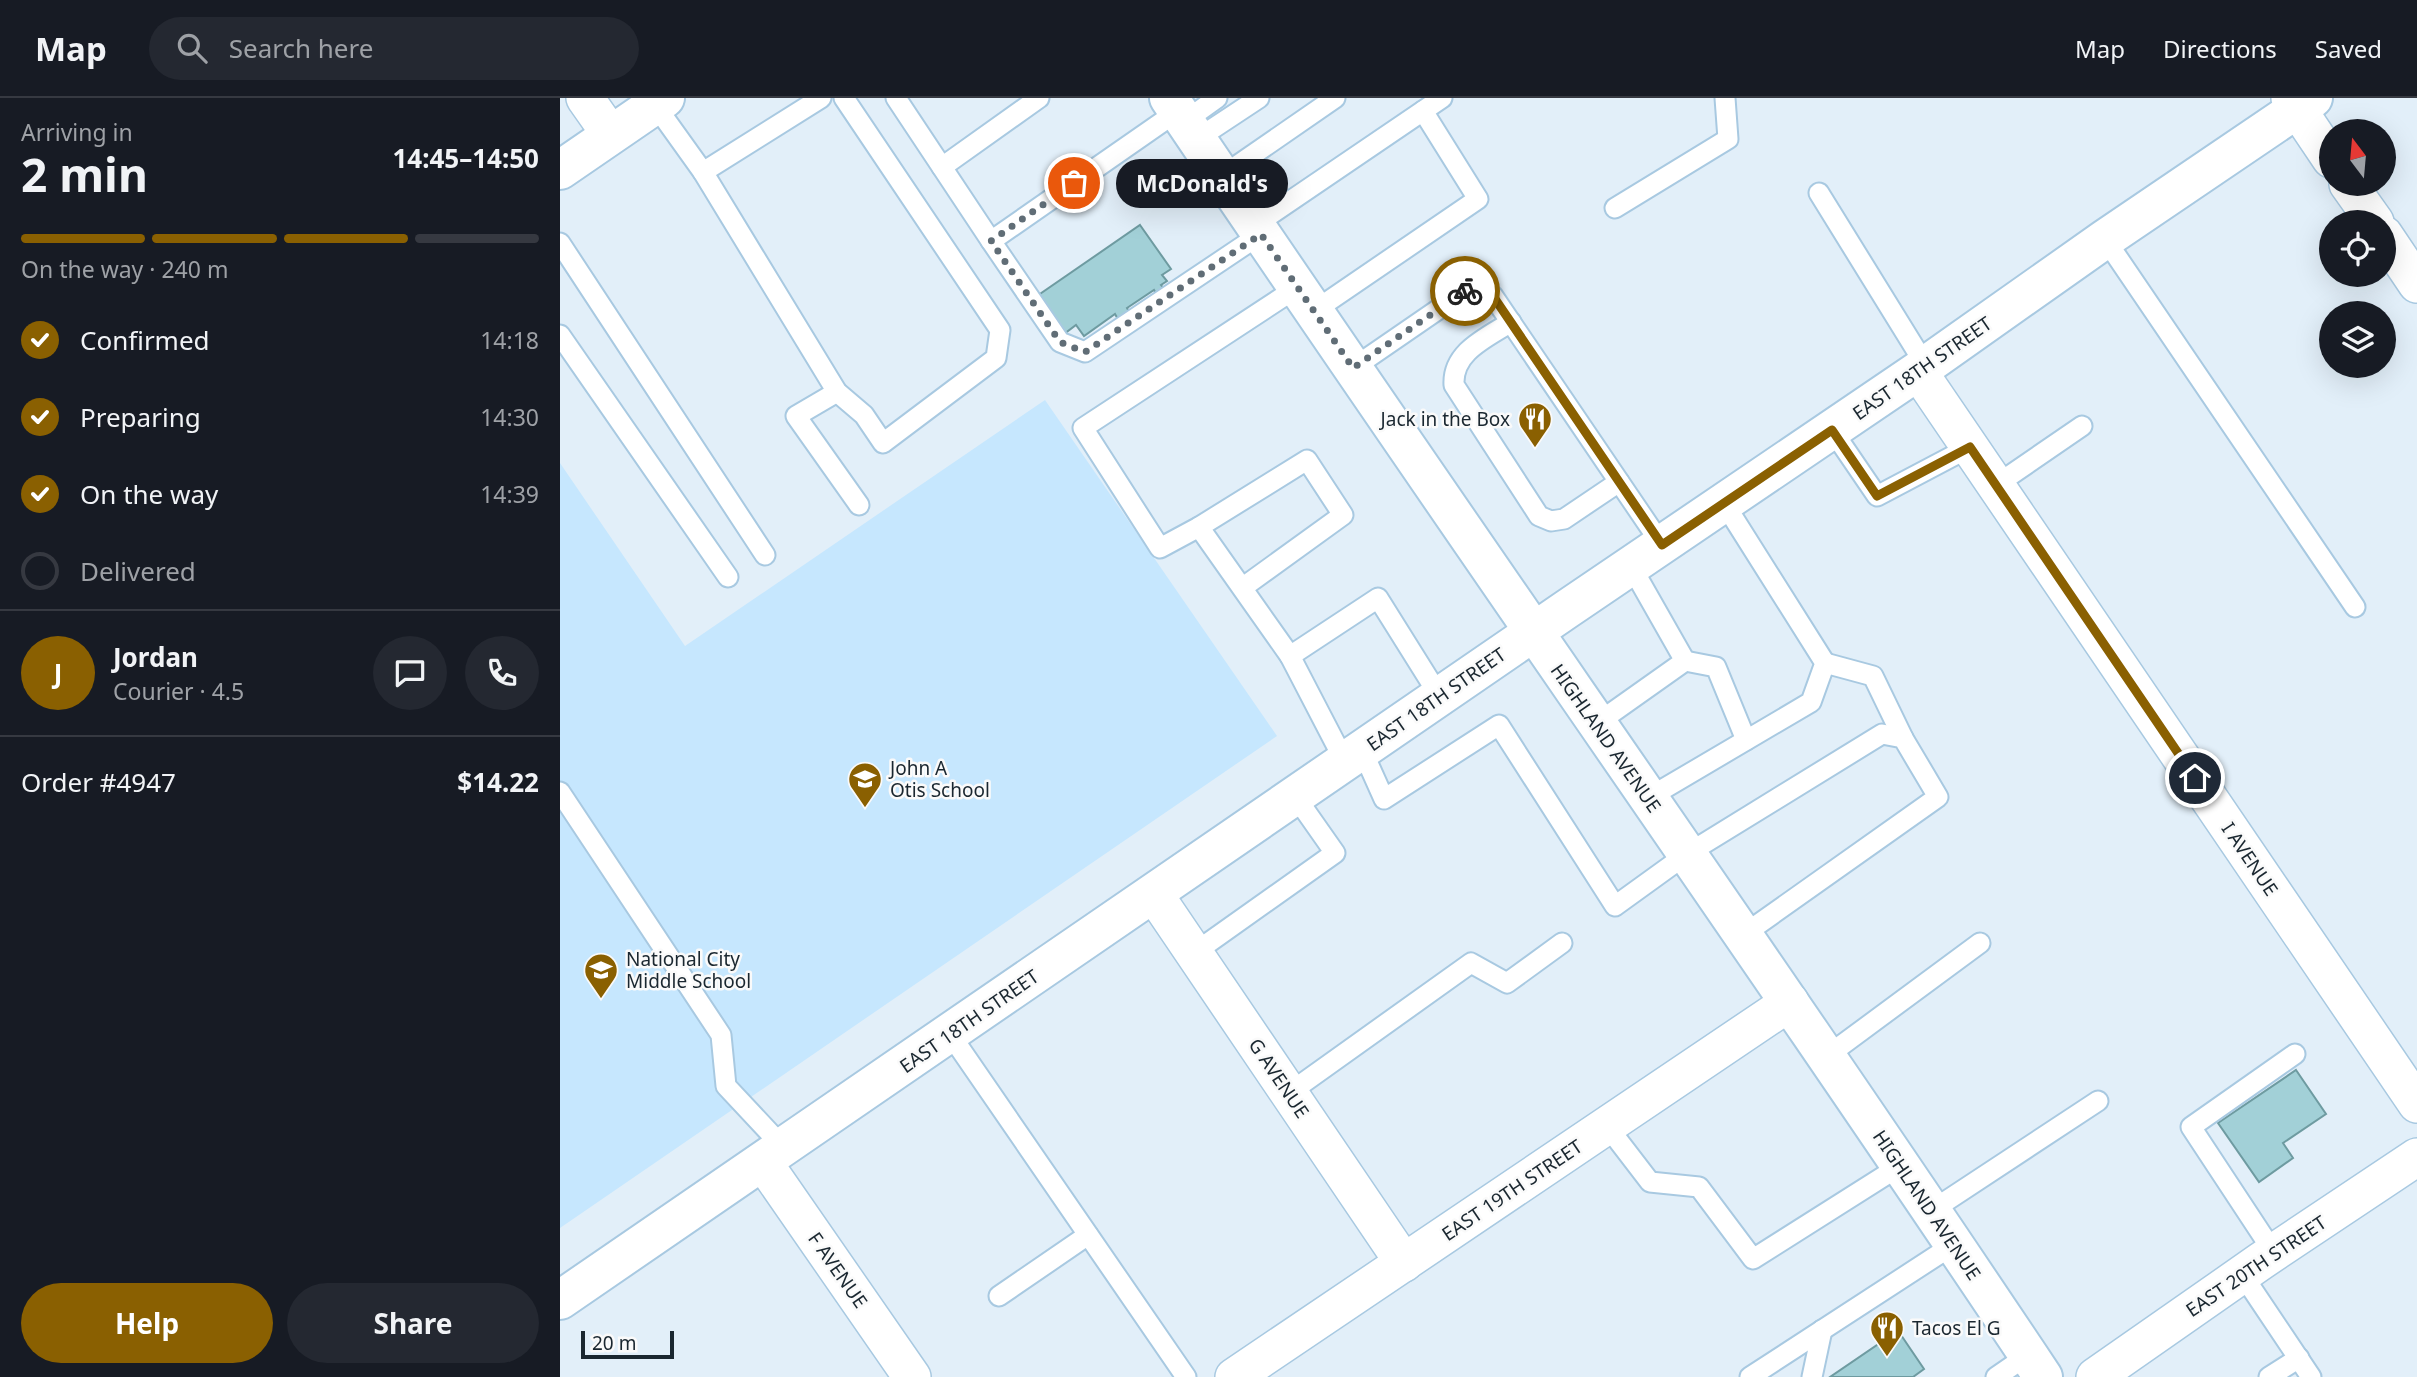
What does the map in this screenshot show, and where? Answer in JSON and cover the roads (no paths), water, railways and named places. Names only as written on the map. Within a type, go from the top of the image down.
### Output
[{"type":"main road","points":[[560,170],[660,101]]},
{"type":"main road","name":"EAST 18TH STREET","points":[[560,1300],[1922,369],[2300,102]]},
{"type":"main road","name":"HIGHLAND AVENUE","points":[[1182,117],[1533,633],[1827,1056],[2035,1366]]},
{"type":"street","points":[[585,98],[611,135]]},
{"type":"street","points":[[2300,102],[2319,137]]},
{"type":"street","points":[[2396,253],[2417,284]]},
{"type":"street","name":"I AVENUE","points":[[1922,369],[1970,447],[2417,1104]]},
{"type":"street","name":"G AVENUE","points":[[1154,894],[1404,1263]]},
{"type":"street","name":"EAST 19TH STREET","points":[[1234,1377],[1790,1002]]},
{"type":"street","name":"F AVENUE","points":[[774,1155],[912,1377]]},
{"type":"street","name":"EAST 20TH STREET","points":[[2095,1377],[2242,1274],[2417,1157]]},
{"type":"lane","points":[[703,172],[821,98]]},
{"type":"lane","points":[[660,101],[837,392],[864,415],[883,443],[996,358],[1000,330],[844,98]]},
{"type":"lane","points":[[896,98],[1060,342],[1085,352],[1443,98]]},
{"type":"lane","points":[[942,167],[1039,98]]},
{"type":"lane","points":[[991,241],[1182,117],[1217,98]]},
{"type":"lane","points":[[1182,117],[1259,98]]},
{"type":"lane","points":[[1615,208],[1728,139],[1725,98]]},
{"type":"lane","points":[[1222,176],[1332,99]]},
{"type":"lane","points":[[1242,588],[1343,515],[1307,460],[1160,548],[1083,428],[1478,198],[1423,111]]},
{"type":"lane","points":[[1819,193],[1922,369]]},
{"type":"lane","points":[[2105,239],[2355,607]]},
{"type":"lane","points":[[560,243],[765,555]]},
{"type":"lane","points":[[1353,368],[1465,291],[1493,296],[1662,545]]},
{"type":"lane","points":[[1511,322],[1465,352],[1454,372],[1454,386],[1539,516],[1551,521],[1564,519],[1619,482]]},
{"type":"lane","points":[[560,335],[728,577]]},
{"type":"lane","points":[[837,392],[796,416],[859,505]]},
{"type":"lane","points":[[1996,485],[2081,426]]},
{"type":"lane","points":[[1832,430],[1877,496],[1970,447]]},
{"type":"lane","points":[[1724,503],[1825,663],[1873,676],[1903,738],[1938,797],[1743,934]]},
{"type":"lane","points":[[1199,527],[1290,656],[1353,756],[1384,799],[1499,725],[1615,906],[1687,854],[1882,734],[1903,738]]},
{"type":"lane","points":[[1631,566],[1685,662]]},
{"type":"lane","points":[[1290,656],[1378,597],[1440,696]]},
{"type":"lane","points":[[1596,724],[1685,662],[1717,667],[1746,740]]},
{"type":"lane","points":[[1648,798],[1811,702],[1825,663]]},
{"type":"lane","points":[[560,792],[722,1035],[726,1086],[774,1155]]},
{"type":"lane","points":[[1194,953],[1335,853],[1295,796]]},
{"type":"lane","points":[[1289,1093],[1471,963],[1507,983],[1562,943]]},
{"type":"lane","points":[[1827,1056],[1980,943]]},
{"type":"lane","points":[[950,1034],[1186,1377]]},
{"type":"lane","points":[[2274,1253],[2190,1127],[2295,1054]]},
{"type":"lane","points":[[1931,1211],[2098,1101]]},
{"type":"lane","points":[[1606,1126],[1650,1182],[1699,1187],[1753,1259],[1900,1166]]},
{"type":"lane","points":[[999,1296],[1088,1235]]},
{"type":"lane","points":[[1750,1377],[1953,1245]]},
{"type":"lane","points":[[2242,1274],[2311,1377]]},
{"type":"lane","points":[[1812,1377],[1822,1330]]},
{"type":"lane","points":[[2269,1377],[2299,1358]]},
{"type":"lane","points":[[1996,1377],[2035,1366]]},
{"type":"place","name":"McDonald's","points":[[1074,183]]},
{"type":"place","name":"Jack in the Box","points":[[1535,449]]},
{"type":"place","name":"John A Otis School","points":[[865,809]]},
{"type":"place","name":"National City Middle School","points":[[601,1000]]},
{"type":"place","name":"Tacos El G","points":[[1887,1358]]}]
